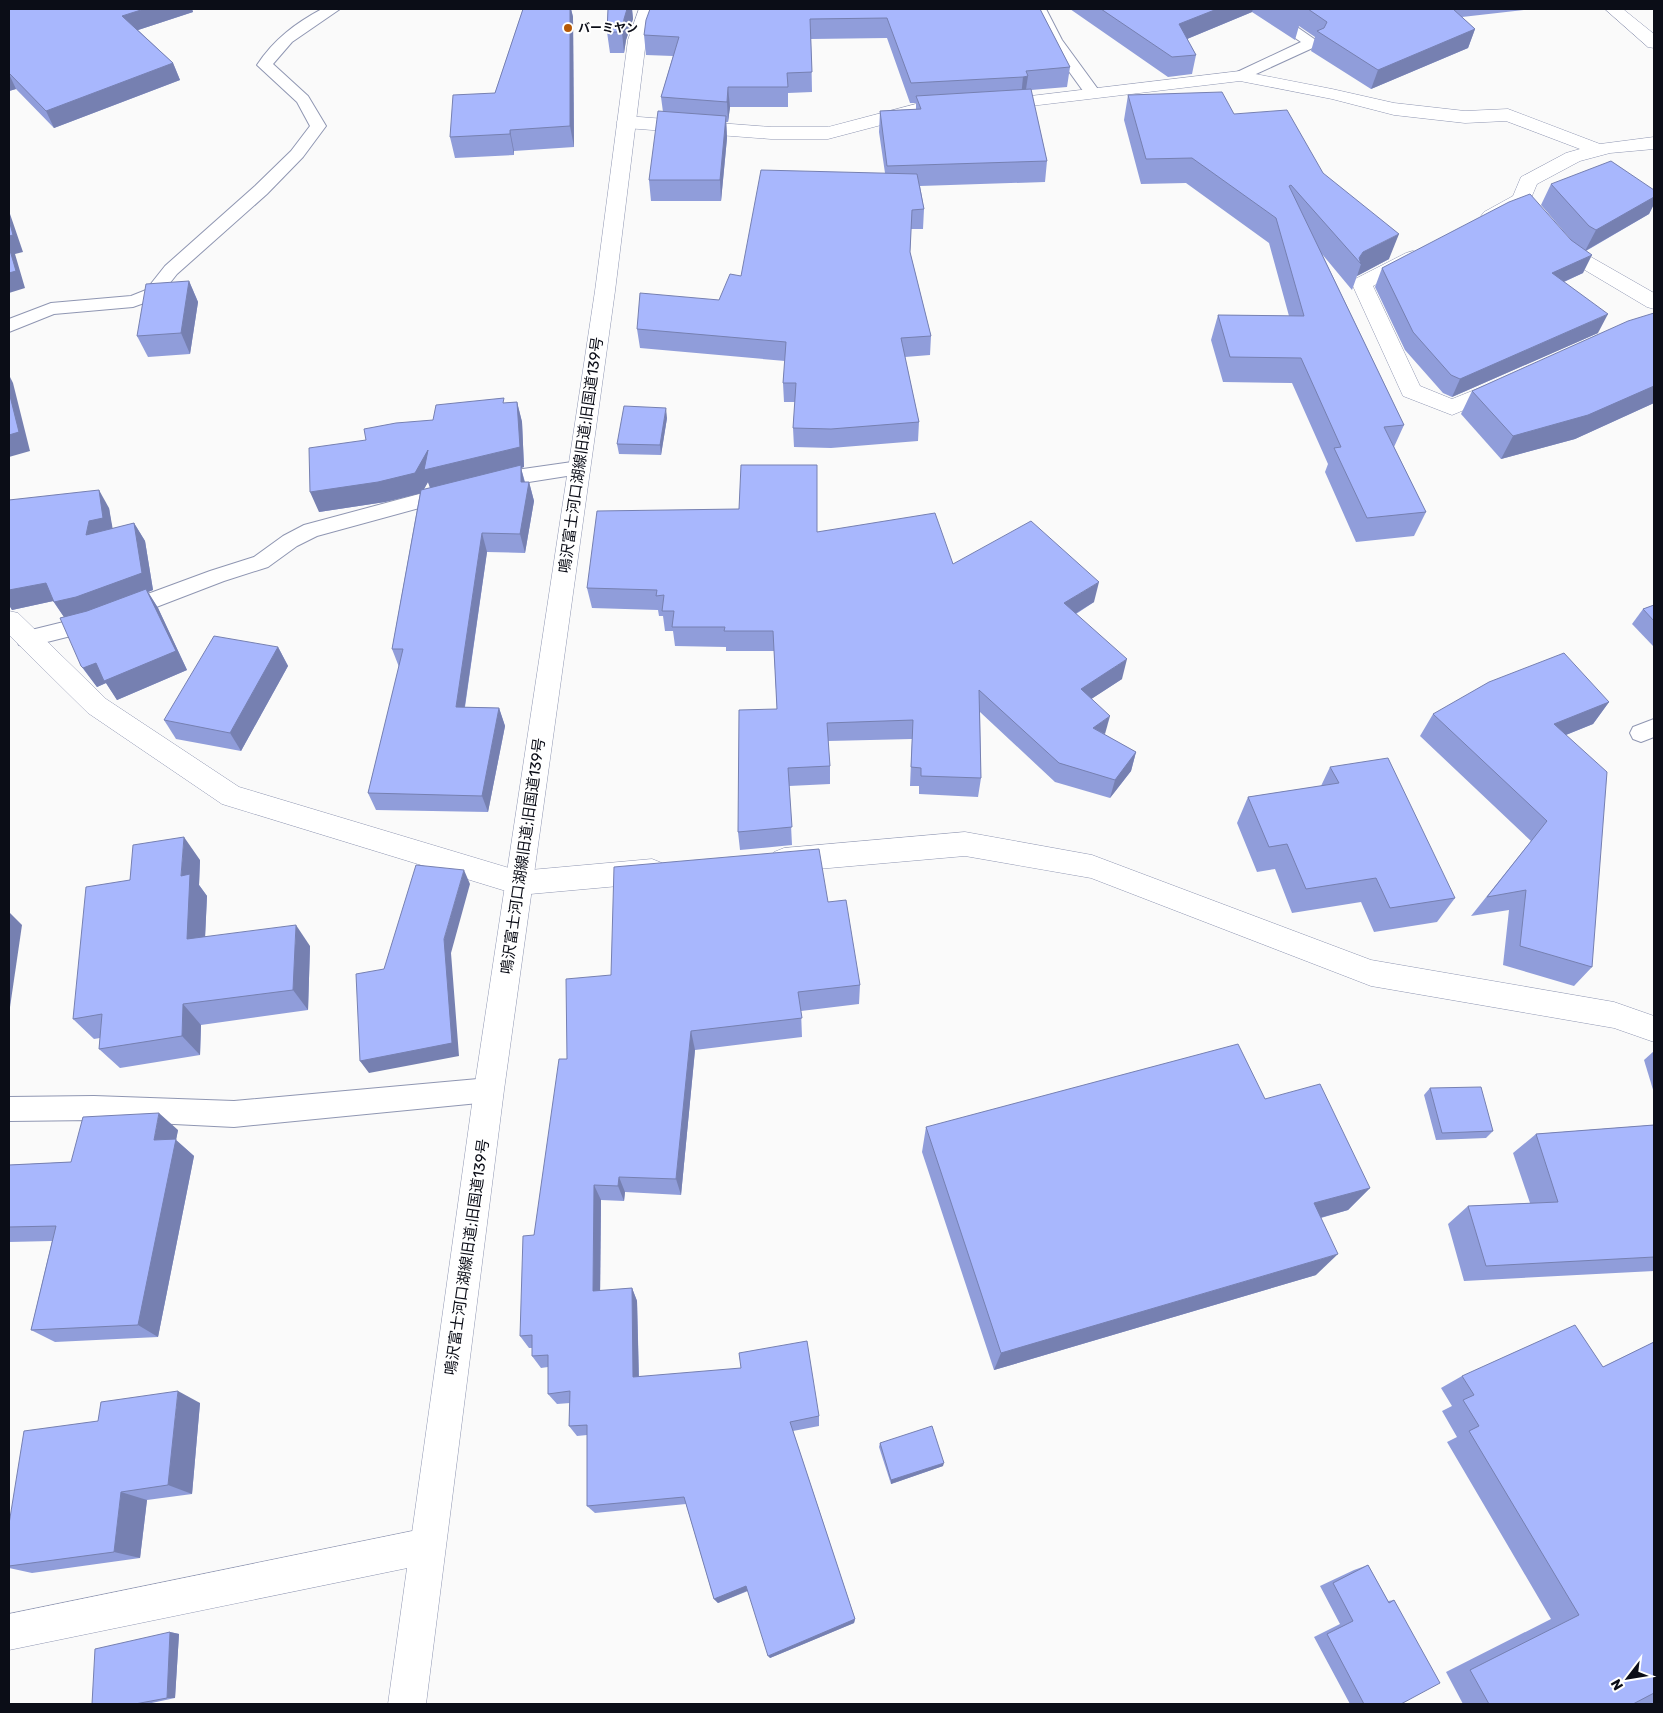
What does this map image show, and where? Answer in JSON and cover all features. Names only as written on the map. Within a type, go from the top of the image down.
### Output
[{"type":"street","name":"鳴沢富士河口湖線旧道;旧国道139号","points":[[407,1704],[489,1090],[605,291],[637,40],[647,9]]},
{"type":"street","points":[[1612,9],[1654,43]]},
{"type":"street","points":[[983,106],[1061,99],[1092,92],[1240,76],[1332,94],[1394,109],[1465,117],[1508,115],[1599,150]]},
{"type":"street","points":[[626,122],[771,133],[828,133],[909,111],[937,109]]},
{"type":"street","points":[[1651,313],[1570,253],[1534,213],[1528,180],[1573,157],[1599,150],[1654,143]]},
{"type":"street","points":[[1472,226],[1534,213]]},
{"type":"street","points":[[1430,248],[1362,284],[1410,390],[1452,408],[1522,376]]},
{"type":"street","points":[[9,620],[97,706],[231,796],[519,883],[677,869]]},
{"type":"street","points":[[757,862],[965,844],[1092,867],[1371,973],[1614,1015],[1654,1029]]},
{"type":"street","points":[[9,1632],[427,1546]]},
{"type":"lane","points":[[9,326],[51,310],[133,301],[152,294],[171,270],[261,190],[297,154],[318,126],[309,106],[296,90],[266,65],[273,51],[286,38],[333,9]]},
{"type":"lane","points":[[1039,9],[1044,22],[1092,92]]},
{"type":"lane","points":[[1240,76],[1312,43],[1270,14]]},
{"type":"lane","points":[[28,639],[91,623],[217,576],[261,562],[290,541],[311,530],[472,487],[516,477],[579,468]]},
{"type":"lane","points":[[9,1109],[94,1108],[234,1114],[489,1090]]},
{"type":"building","points":[[9,9],[144,9],[122,16],[173,63],[46,111],[9,73]]},
{"type":"building","points":[[523,9],[570,9],[570,126],[510,130],[510,134],[450,137],[453,95],[495,93]]},
{"type":"building","points":[[608,9],[627,9],[622,32],[607,32]]},
{"type":"building","points":[[650,9],[1040,9],[1070,67],[1026,71],[1028,76],[1023,77],[911,83],[887,18],[810,19],[812,72],[787,73],[788,87],[728,87],[727,102],[661,97],[679,37],[644,35]]},
{"type":"building","points":[[1101,9],[1217,9],[1179,24],[1196,55],[1172,57]]},
{"type":"building","points":[[1308,9],[1453,9],[1475,29],[1378,70],[1317,31],[1324,28],[1327,22]]},
{"type":"building","points":[[1031,89],[1047,161],[887,166],[880,111],[921,109],[916,96]]},
{"type":"building","points":[[1222,92],[1234,114],[1287,110],[1323,173],[1399,234],[1363,252],[1359,258],[1361,264],[1291,185],[1289,186],[1404,425],[1384,427],[1426,512],[1367,518],[1334,448],[1341,447],[1301,358],[1230,357],[1218,315],[1304,316],[1276,218],[1192,158],[1146,159],[1128,95]]},
{"type":"building","points":[[658,111],[726,116],[720,180],[649,180]]},
{"type":"building","points":[[1611,161],[1654,190],[1654,197],[1596,230],[1589,226],[1551,184]]},
{"type":"building","points":[[761,170],[917,174],[924,209],[912,210],[910,252],[931,336],[901,338],[919,422],[831,429],[793,428],[796,383],[783,383],[786,342],[637,329],[640,293],[719,300],[730,274],[741,276]]},
{"type":"building","points":[[1530,194],[1571,240],[1592,255],[1552,273],[1608,314],[1460,379],[1451,375],[1413,332],[1382,268],[1509,202]]},
{"type":"building","points":[[9,220],[13,235],[9,236]]},
{"type":"building","points":[[9,247],[16,271],[9,273]]},
{"type":"building","points":[[189,281],[181,333],[137,336],[146,284]]},
{"type":"building","points":[[1654,313],[1654,386],[1588,415],[1513,436],[1472,391],[1628,321]]},
{"type":"building","points":[[9,392],[19,432],[9,435]]},
{"type":"building","points":[[504,398],[503,403],[517,402],[520,447],[424,470],[428,450],[415,473],[378,482],[310,492],[309,448],[366,440],[364,429],[396,423],[433,420],[436,405]]},
{"type":"building","points":[[624,406],[666,408],[660,445],[617,444]]},
{"type":"building","points":[[521,465],[521,482],[529,482],[520,534],[482,533],[456,707],[499,708],[482,796],[368,793],[403,649],[392,649],[421,490]]},
{"type":"building","points":[[741,465],[817,465],[817,532],[935,513],[953,564],[1031,521],[1099,582],[1064,603],[1127,659],[1081,689],[1110,716],[1093,728],[1136,752],[1115,780],[1059,763],[979,690],[981,778],[921,776],[921,768],[911,767],[913,720],[827,723],[830,766],[788,768],[792,827],[738,832],[739,710],[777,709],[773,631],[724,631],[725,627],[672,627],[674,611],[662,611],[664,595],[656,596],[657,590],[587,588],[597,511],[739,509]]},
{"type":"building","points":[[99,490],[103,518],[89,521],[86,535],[134,523],[142,573],[76,597],[54,602],[46,583],[9,590],[9,500]]},
{"type":"building","points":[[146,589],[176,651],[104,681],[96,663],[83,668],[81,666],[60,618],[87,611]]},
{"type":"building","points":[[1654,605],[1654,621],[1643,609]]},
{"type":"building","points":[[214,636],[278,647],[230,733],[164,720]]},
{"type":"building","points":[[1564,653],[1609,702],[1554,724],[1607,772],[1592,967],[1520,946],[1526,890],[1487,897],[1547,821],[1433,714],[1489,682]]},
{"type":"building","points":[[1388,758],[1455,898],[1390,908],[1376,878],[1306,889],[1287,844],[1269,847],[1248,797],[1339,783],[1330,767]]},
{"type":"building","points":[[184,837],[181,876],[190,874],[187,939],[296,925],[293,990],[183,1004],[182,1036],[99,1049],[102,1014],[73,1019],[86,887],[130,880],[133,845]]},
{"type":"building","points":[[819,849],[828,902],[846,900],[860,985],[798,992],[802,1018],[691,1031],[676,1179],[619,1177],[618,1186],[594,1185],[593,1291],[632,1288],[633,1377],[741,1368],[739,1353],[807,1341],[819,1416],[790,1422],[855,1619],[768,1656],[746,1586],[714,1599],[684,1497],[587,1506],[587,1425],[569,1426],[570,1391],[548,1394],[548,1355],[532,1356],[532,1335],[520,1336],[523,1236],[534,1235],[559,1059],[567,1059],[566,979],[611,975],[614,867]]},
{"type":"building","points":[[416,865],[464,870],[444,939],[452,1043],[360,1061],[356,974],[384,969]]},
{"type":"building","points":[[1238,1044],[1265,1099],[1320,1084],[1370,1188],[1314,1203],[1338,1254],[1001,1353],[926,1127]]},
{"type":"building","points":[[1481,1087],[1493,1131],[1442,1133],[1430,1088]]},
{"type":"building","points":[[159,1113],[154,1140],[176,1139],[138,1325],[31,1330],[56,1226],[9,1227],[9,1165],[71,1162],[83,1117]]},
{"type":"building","points":[[1654,1125],[1654,1257],[1486,1266],[1468,1206],[1558,1202],[1536,1134]]},
{"type":"building","points":[[1575,1325],[1603,1367],[1654,1342],[1654,1693],[1633,1704],[1489,1704],[1470,1670],[1579,1615],[1469,1431],[1479,1426],[1463,1400],[1474,1395],[1462,1376]]},
{"type":"building","points":[[178,1391],[168,1485],[121,1492],[114,1552],[9,1566],[9,1524],[24,1431],[98,1421],[101,1402]]},
{"type":"building","points":[[932,1426],[944,1463],[891,1480],[880,1443]]},
{"type":"building","points":[[1368,1565],[1389,1603],[1394,1600],[1440,1683],[1401,1704],[1364,1704],[1327,1634],[1353,1621],[1333,1583]]},
{"type":"building","points":[[170,1632],[167,1698],[135,1704],[92,1704],[95,1649]]},
{"type":"place","name":"バーミヤン","points":[[568,28]]}]
